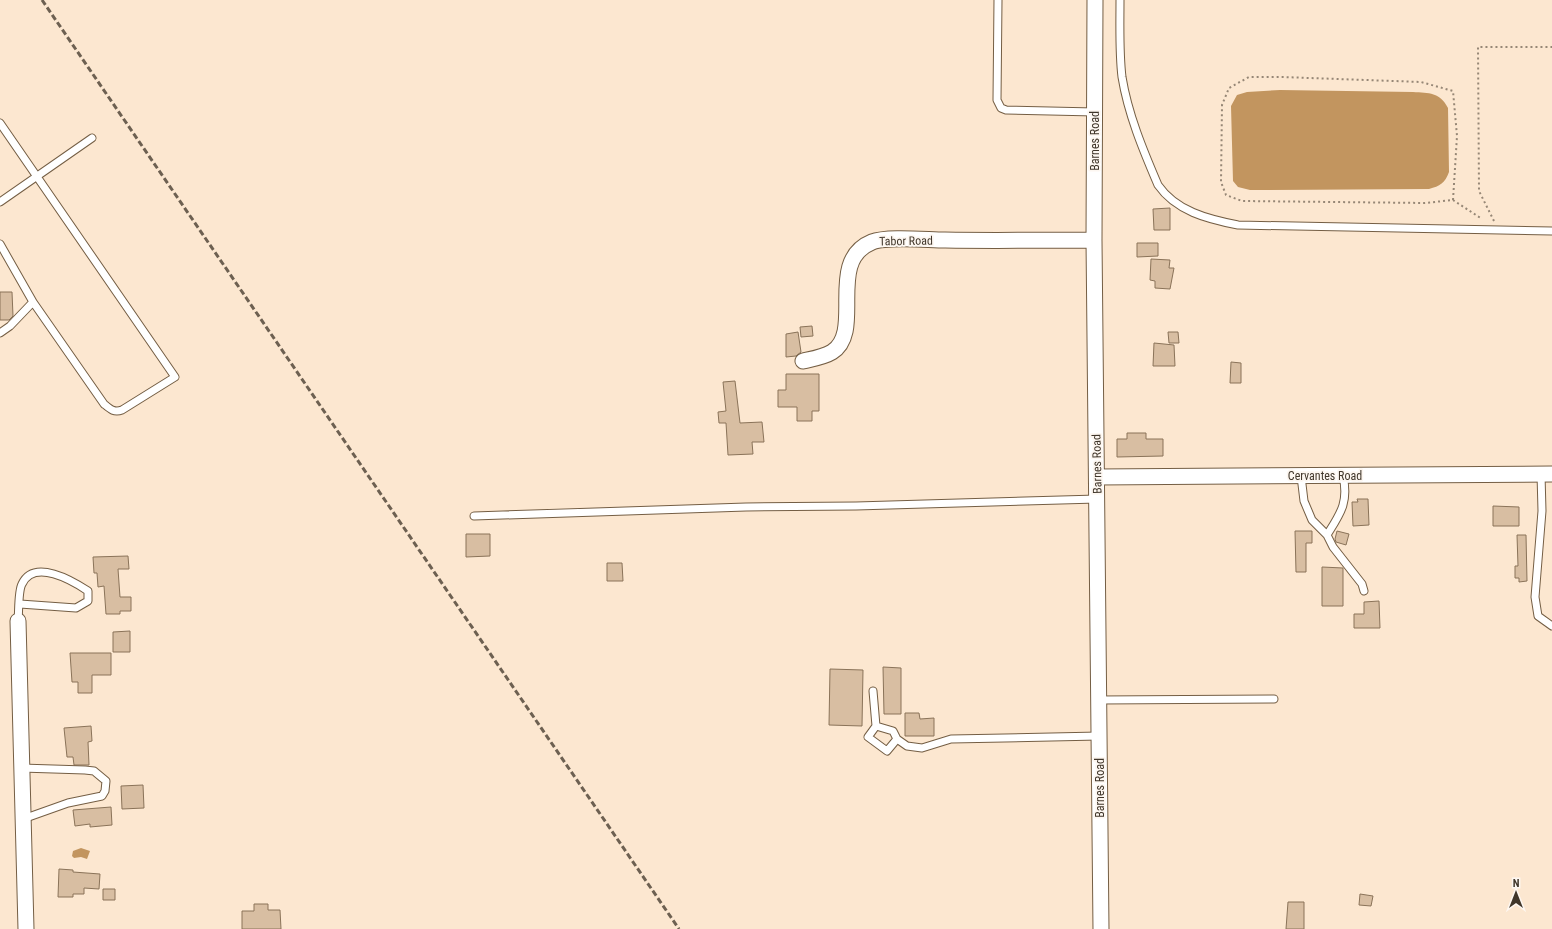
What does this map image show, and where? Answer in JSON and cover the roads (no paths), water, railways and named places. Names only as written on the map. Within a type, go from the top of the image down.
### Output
[{"type":"street","name":"Barnes Road","points":[[1095,0],[1094,240],[1098,477],[1100,929]]},
{"type":"street","name":"Tabor Road","points":[[803,361],[832,352],[840,344],[846,329],[847,281],[850,267],[856,254],[873,241],[1033,242],[1094,240]]},
{"type":"street","name":"Cervantes Road","points":[[1098,477],[1546,474]]},
{"type":"street","points":[[18,621],[26,929]]},
{"type":"lane","points":[[998,0],[998,100],[1001,108],[1006,110],[1095,112]]},
{"type":"lane","points":[[1120,0],[1122,76],[1128,101],[1158,185],[1165,196],[1174,204],[1192,213],[1238,225],[1552,231]]},
{"type":"lane","points":[[0,123],[175,377],[117,412],[104,404],[33,302],[0,244]]},
{"type":"lane","points":[[0,202],[38,178],[92,138]]},
{"type":"lane","points":[[0,333],[10,326],[33,302]]},
{"type":"lane","points":[[1546,474],[1535,597],[1538,616],[1552,626]]},
{"type":"lane","points":[[1301,476],[1307,509],[1312,520],[1327,535],[1333,547],[1362,584],[1364,591]]},
{"type":"lane","points":[[1327,535],[1343,508],[1345,495],[1343,476]]},
{"type":"lane","points":[[474,516],[716,508],[1098,499]]},
{"type":"lane","points":[[18,621],[21,584],[28,575],[37,572],[51,573],[88,591],[88,601],[76,608],[20,604]]},
{"type":"lane","points":[[874,690],[876,726],[868,737],[887,751],[898,739]]},
{"type":"lane","points":[[1099,700],[1274,699]]},
{"type":"lane","points":[[876,726],[893,731],[898,739],[907,746],[922,748],[951,739],[1099,736]]},
{"type":"lane","points":[[21,768],[85,770],[94,772],[106,781],[105,791],[102,796],[68,803],[23,819]]},
{"type":"railway","points":[[42,0],[679,929]]}]
